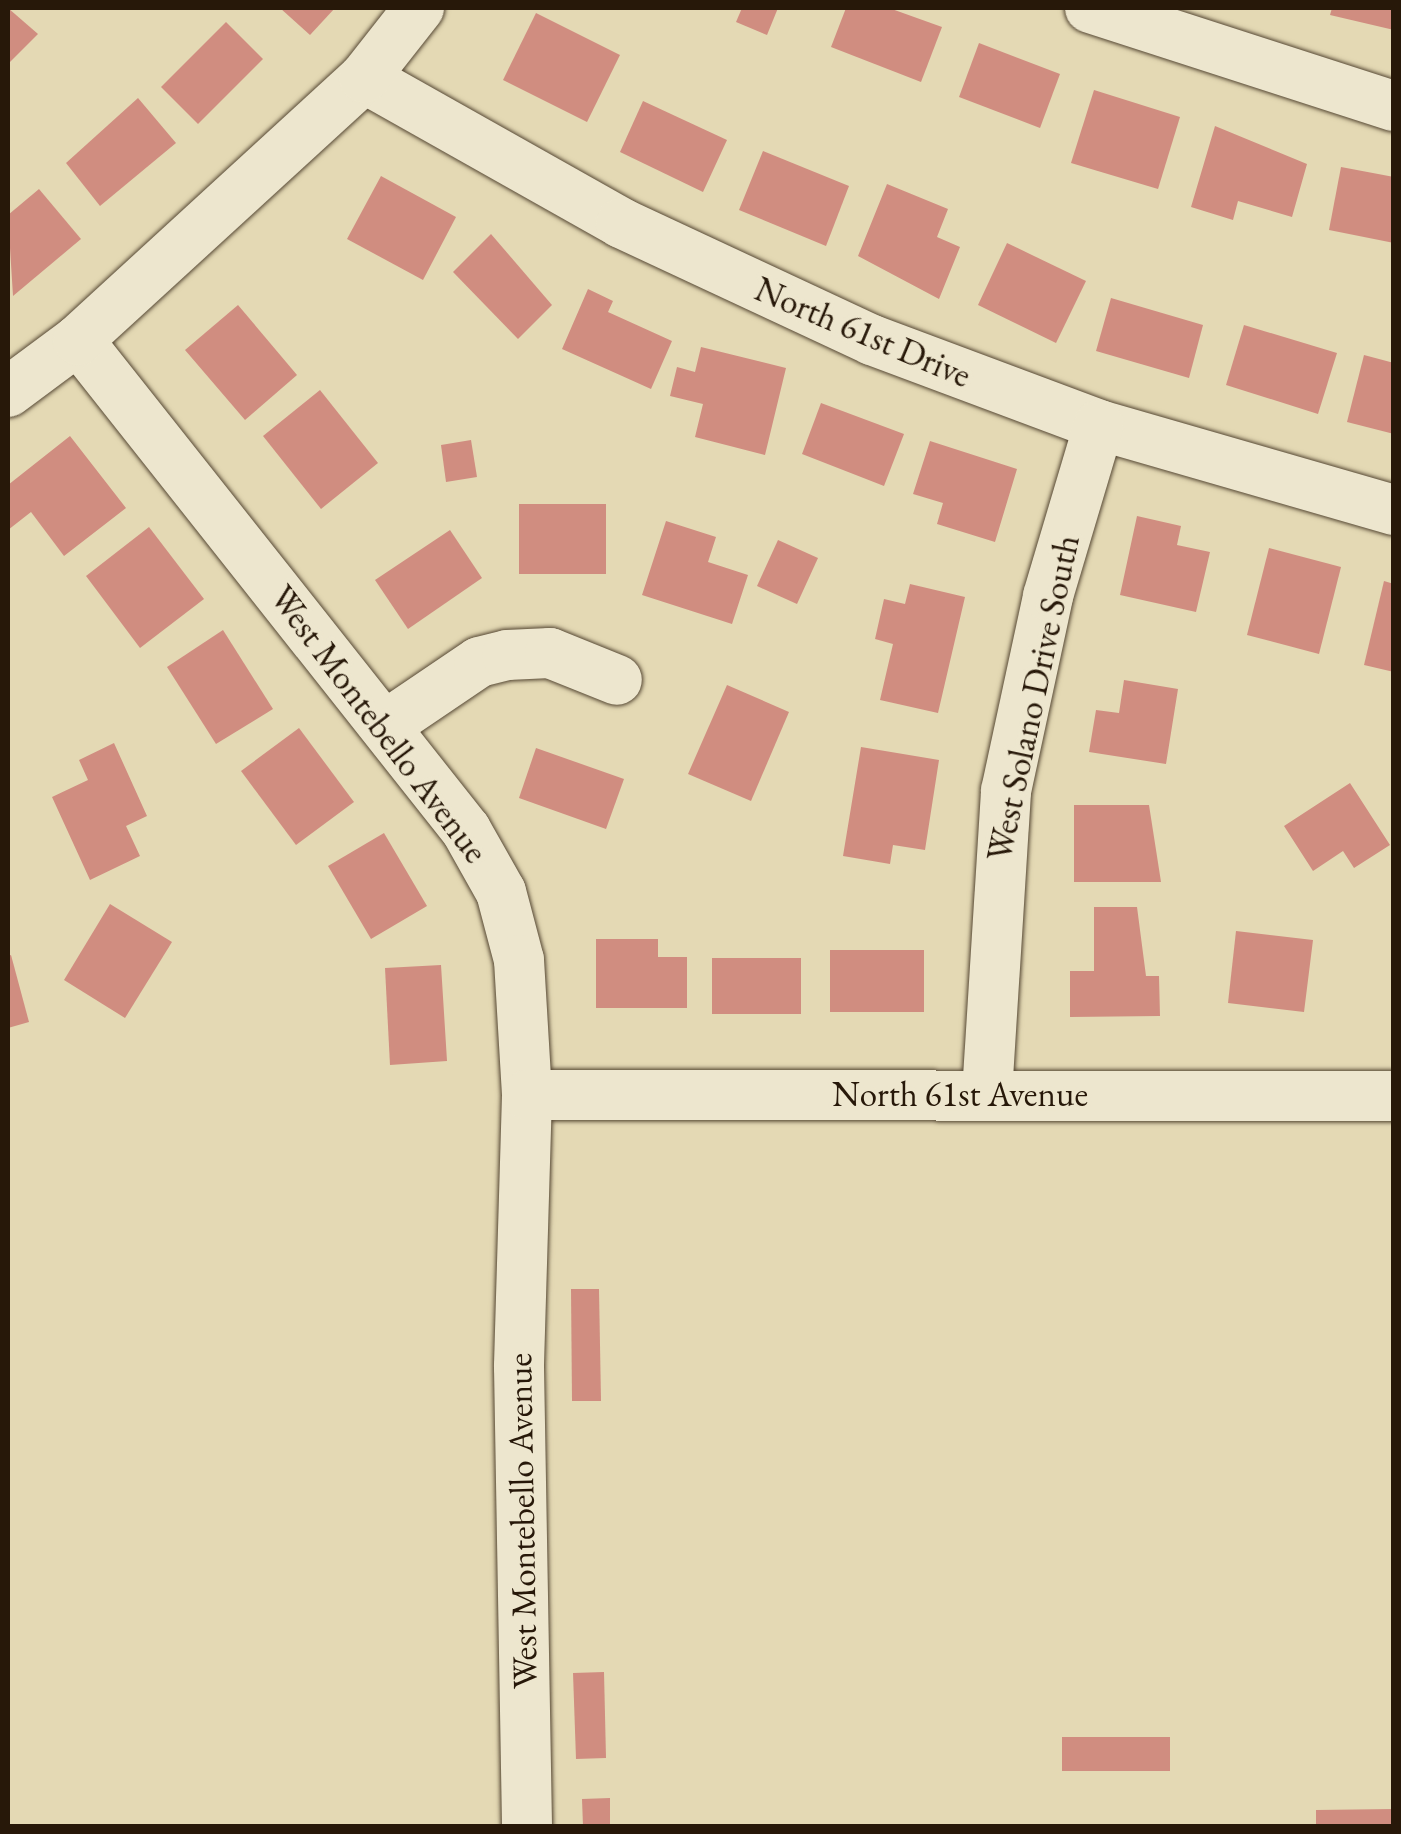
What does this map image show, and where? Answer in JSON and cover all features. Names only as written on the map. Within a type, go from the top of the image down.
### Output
[{"type":"street","points":[[8,392],[78,340],[364,78],[419,8]]},
{"type":"street","points":[[1090,8],[1394,106]]},
{"type":"street","name":"North 61st Drive","points":[[364,78],[480,150],[775,297],[1099,426],[1394,510]]},
{"type":"street","name":"West Montebello Avenue","points":[[78,340],[386,725],[501,892],[520,960],[527,1095],[519,1367],[526,1826]]},
{"type":"street","name":"West Solano Drive South","points":[[987,1094],[1006,790],[1048,596],[1099,426]]},
{"type":"street","points":[[386,725],[479,662],[508,655],[550,653],[617,680]]},
{"type":"street","name":"North 61st Avenue","points":[[527,1095],[1394,1096]]},
{"type":"building","points":[[8,8],[38,34],[8,64]]},
{"type":"building","points":[[280,8],[335,8],[310,35]]},
{"type":"building","points":[[742,8],[778,8],[767,35],[736,22]]},
{"type":"building","points":[[846,8],[889,8],[942,27],[921,82],[831,47]]},
{"type":"building","points":[[1332,8],[1394,8],[1394,30],[1330,15]]},
{"type":"building","points":[[536,13],[620,55],[587,122],[503,80]]},
{"type":"building","points":[[226,22],[263,59],[198,124],[161,87]]},
{"type":"building","points":[[979,43],[1060,74],[1040,128],[959,97]]},
{"type":"building","points":[[1094,90],[1180,117],[1158,189],[1071,163]]},
{"type":"building","points":[[138,98],[176,143],[100,206],[66,163]]},
{"type":"building","points":[[643,101],[727,140],[703,192],[620,152]]},
{"type":"building","points":[[1215,126],[1307,164],[1292,217],[1238,201],[1233,220],[1191,207]]},
{"type":"building","points":[[763,151],[849,186],[826,246],[739,210]]},
{"type":"building","points":[[1341,167],[1394,177],[1394,243],[1329,230]]},
{"type":"building","points":[[381,176],[456,217],[423,280],[347,239]]},
{"type":"building","points":[[887,184],[948,209],[937,237],[960,247],[939,299],[858,256]]},
{"type":"building","points":[[39,189],[81,239],[13,296],[8,215]]},
{"type":"building","points":[[491,234],[552,305],[518,339],[453,272]]},
{"type":"building","points":[[1007,243],[1086,281],[1056,343],[978,305]]},
{"type":"building","points":[[588,289],[613,301],[608,312],[672,341],[651,389],[562,349]]},
{"type":"building","points":[[1111,298],[1203,325],[1189,378],[1096,351]]},
{"type":"building","points":[[238,305],[297,375],[245,420],[185,350]]},
{"type":"building","points":[[1244,325],[1337,353],[1318,414],[1226,385]]},
{"type":"building","points":[[701,347],[786,368],[765,455],[695,437],[703,404],[670,396],[677,367],[695,372]]},
{"type":"building","points":[[1364,355],[1394,363],[1394,434],[1347,422]]},
{"type":"building","points":[[320,390],[378,463],[321,509],[263,436]]},
{"type":"building","points":[[821,403],[904,434],[884,486],[802,454]]},
{"type":"building","points":[[70,436],[126,508],[64,556],[31,512],[8,530],[8,485]]},
{"type":"building","points":[[471,440],[477,477],[446,482],[441,445]]},
{"type":"building","points":[[930,441],[1017,469],[995,542],[937,524],[943,503],[913,494]]},
{"type":"building","points":[[519,504],[606,504],[606,574],[519,574]]},
{"type":"building","points":[[1137,516],[1181,526],[1177,545],[1210,552],[1196,612],[1120,595]]},
{"type":"building","points":[[666,521],[716,537],[708,562],[748,575],[732,624],[642,595]]},
{"type":"building","points":[[149,527],[204,599],[140,648],[86,576]]},
{"type":"building","points":[[450,530],[482,578],[408,629],[375,580]]},
{"type":"building","points":[[778,540],[818,558],[797,604],[757,586]]},
{"type":"building","points":[[1269,548],[1341,567],[1319,654],[1247,635]]},
{"type":"building","points":[[1384,581],[1394,584],[1394,672],[1364,665]]},
{"type":"building","points":[[910,584],[965,597],[938,713],[880,700],[893,644],[875,639],[884,599],[905,604]]},
{"type":"building","points":[[223,630],[273,709],[216,744],[167,667]]},
{"type":"building","points":[[1124,680],[1178,689],[1166,764],[1089,752],[1096,710],[1119,713]]},
{"type":"building","points":[[727,685],[789,712],[751,801],[688,774]]},
{"type":"building","points":[[299,728],[354,802],[296,845],[241,771]]},
{"type":"building","points":[[114,743],[147,816],[126,826],[140,856],[90,880],[52,797],[88,780],[79,760]]},
{"type":"building","points":[[861,747],[939,760],[925,850],[893,845],[890,864],[843,856]]},
{"type":"building","points":[[536,748],[624,779],[606,829],[519,798]]},
{"type":"building","points":[[1350,783],[1390,845],[1354,868],[1343,851],[1313,871],[1284,826]]},
{"type":"building","points":[[1074,805],[1149,805],[1161,882],[1074,882]]},
{"type":"building","points":[[384,833],[427,906],[371,939],[328,866]]},
{"type":"building","points":[[110,904],[172,942],[125,1018],[64,980]]},
{"type":"building","points":[[1094,907],[1137,907],[1146,976],[1159,976],[1160,1016],[1070,1017],[1070,971],[1094,971]]},
{"type":"building","points":[[1236,931],[1313,940],[1304,1012],[1228,1003]]},
{"type":"building","points":[[596,939],[658,939],[658,957],[687,957],[687,1008],[596,1008]]},
{"type":"building","points":[[830,950],[924,950],[924,1012],[830,1012]]},
{"type":"building","points":[[11,955],[29,1022],[8,1028],[8,956]]},
{"type":"building","points":[[712,958],[801,958],[801,1014],[712,1014]]},
{"type":"building","points":[[441,965],[447,1061],[390,1065],[385,968]]},
{"type":"building","points":[[571,1289],[599,1289],[601,1401],[572,1401]]},
{"type":"building","points":[[604,1672],[606,1758],[576,1759],[573,1673]]},
{"type":"building","points":[[1062,1737],[1170,1737],[1170,1771],[1062,1771]]},
{"type":"building","points":[[610,1798],[610,1826],[583,1826],[582,1799]]},
{"type":"building","points":[[1394,1809],[1394,1826],[1316,1826],[1316,1810]]}]
